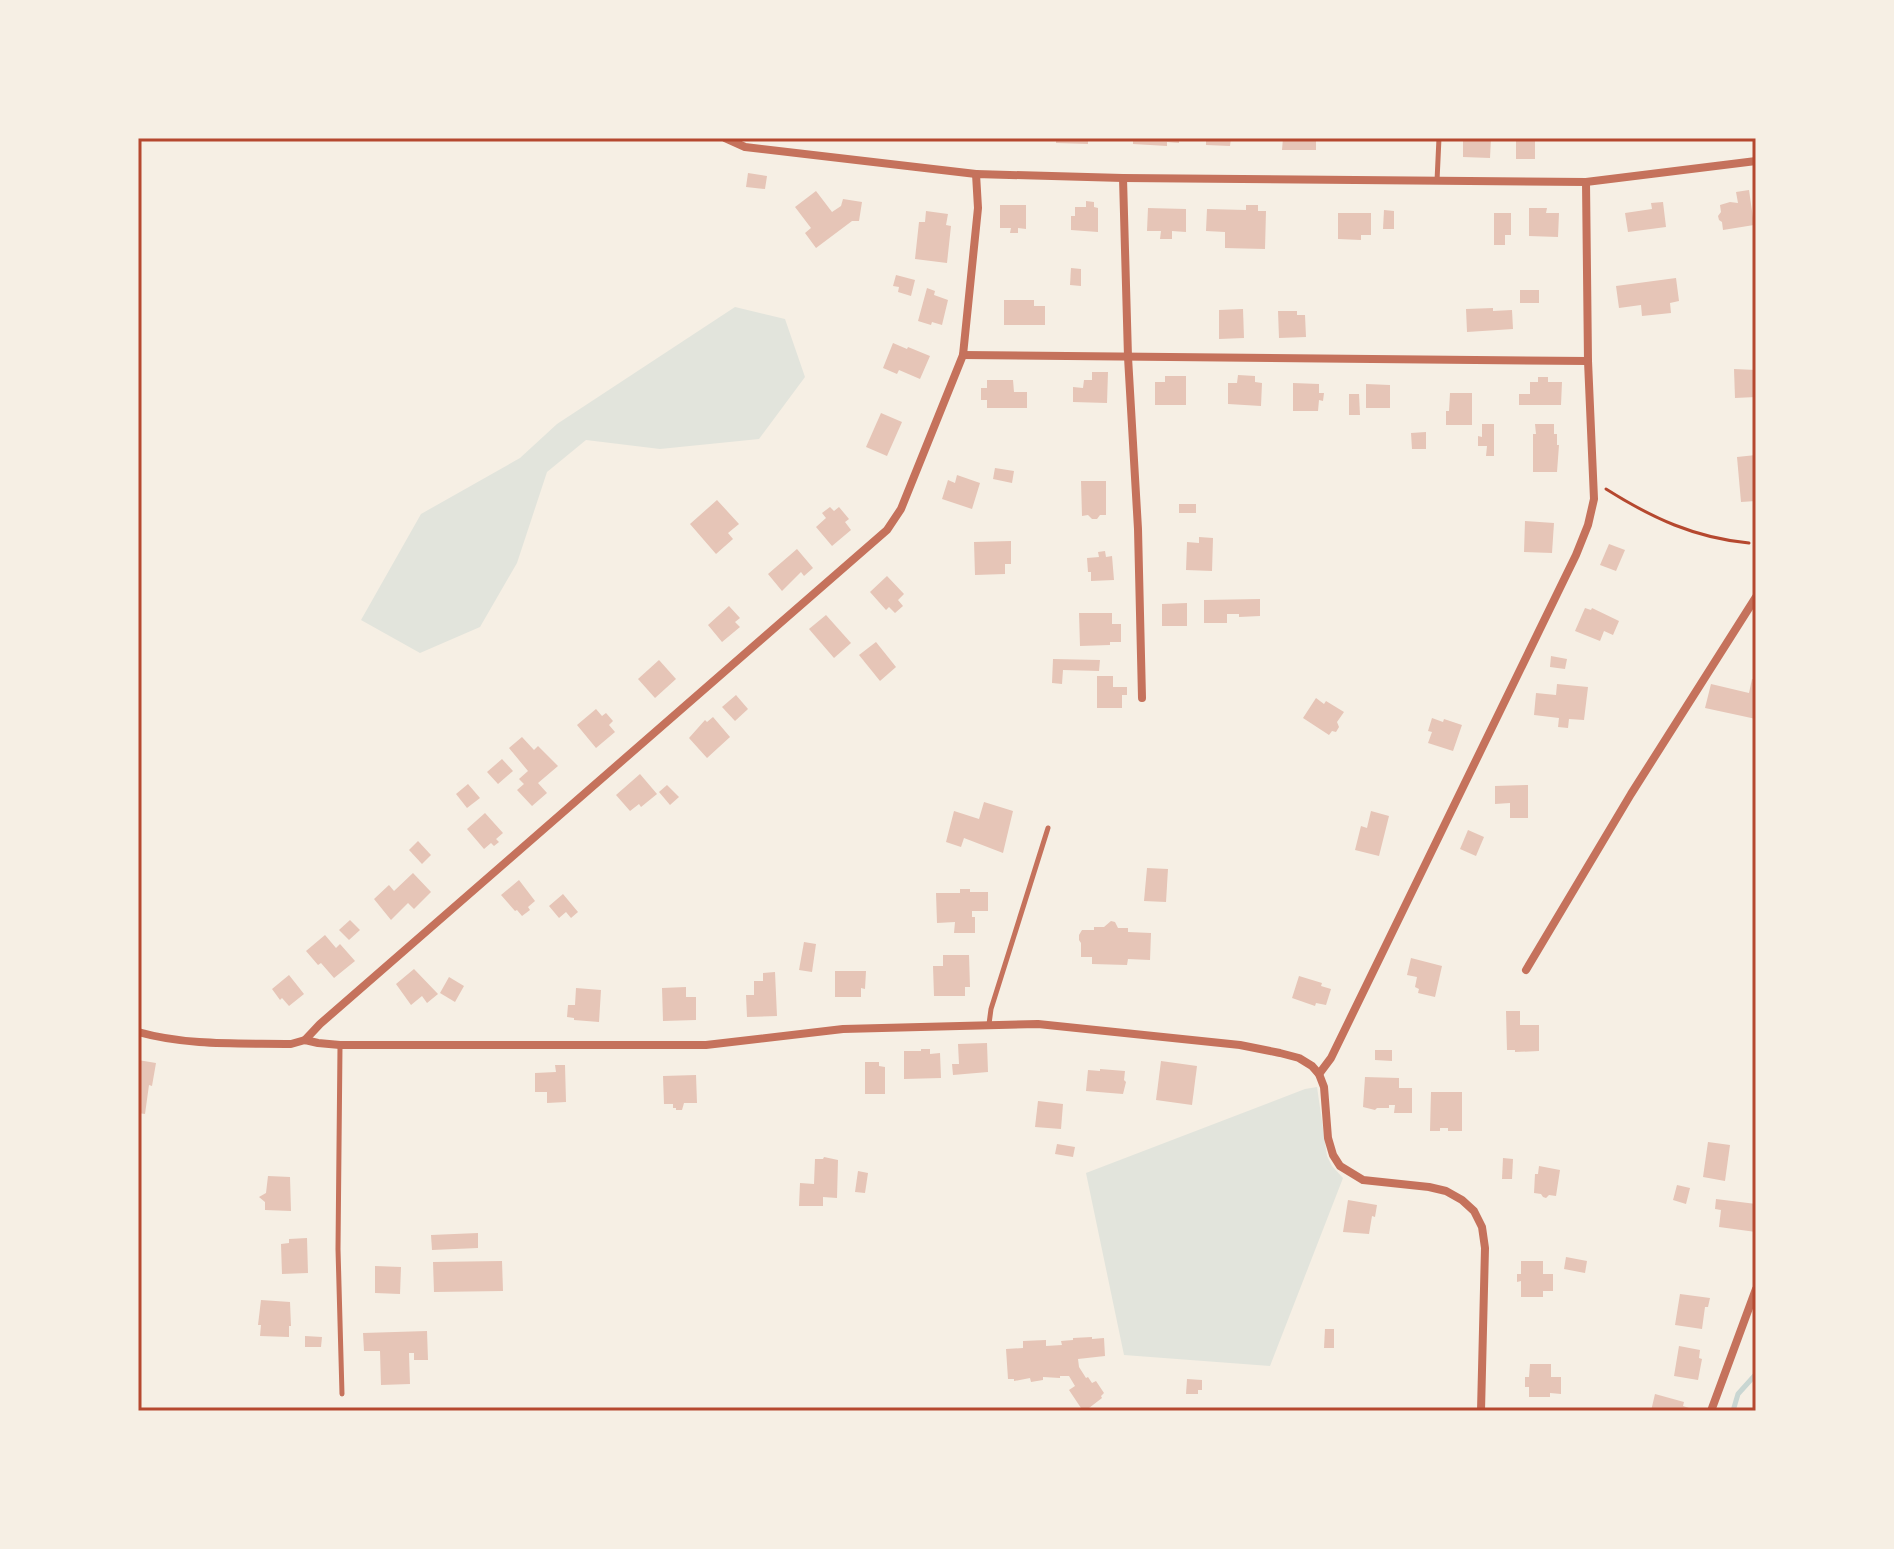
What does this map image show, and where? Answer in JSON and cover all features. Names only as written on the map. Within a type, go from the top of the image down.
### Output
[{"type":"street","points":[[725,138],[745,147],[976,174],[1123,178],[1586,182],[1756,161]]},
{"type":"street","points":[[138,1032],[195,1043],[291,1044],[305,1040],[887,530],[901,509],[963,355],[978,208],[976,174]]},
{"type":"street","points":[[1123,178],[1142,698]]},
{"type":"street","points":[[1319,1074],[1331,1058],[1588,525],[1594,499],[1588,361],[1586,182]]},
{"type":"street","points":[[963,355],[1588,361]]},
{"type":"street","points":[[1526,970],[1631,794],[1756,597]]},
{"type":"street","points":[[305,1040],[340,1045],[706,1045],[843,1029],[1038,1024],[1240,1045],[1299,1058],[1319,1074],[1324,1087],[1328,1138],[1340,1166],[1363,1180],[1446,1191],[1474,1211],[1482,1227],[1485,1248],[1481,1411]]},
{"type":"street","points":[[1711,1411],[1756,1289]]},
{"type":"lane","points":[[1437,181],[1439,138]]},
{"type":"lane","points":[[989,1024],[991,1009],[1048,828]]},
{"type":"lane","points":[[340,1045],[338,1249],[342,1394]]},
{"type":"path","points":[[1593,481],[1658,520],[1722,540],[1749,543]]},
{"type":"shaded area","points":[[735,307],[785,319],[805,377],[759,439],[660,449],[586,440],[547,472],[517,563],[480,627],[420,653],[361,620],[421,514],[520,458],[557,424]]},
{"type":"shaded area","points":[[1317,1087],[1327,1156],[1343,1178],[1270,1366],[1124,1355],[1086,1173]]},
{"type":"building","points":[[1056,138],[1088,138],[1088,144],[1056,143]]},
{"type":"building","points":[[1133,138],[1179,138],[1179,143],[1167,142],[1167,146],[1133,144]]},
{"type":"building","points":[[1206,138],[1231,138],[1230,146],[1206,145]]},
{"type":"building","points":[[1283,138],[1316,138],[1316,150],[1282,150]]},
{"type":"building","points":[[1463,138],[1491,138],[1490,158],[1463,157]]},
{"type":"building","points":[[1516,138],[1535,138],[1535,159],[1516,159]]},
{"type":"building","points":[[748,173],[767,176],[765,189],[746,187]]},
{"type":"building","points":[[1749,190],[1754,225],[1723,230],[1718,216],[1720,205],[1738,203],[1736,192]]},
{"type":"building","points":[[816,191],[832,212],[841,206],[843,199],[862,202],[859,221],[852,221],[816,248],[805,233],[811,228],[795,207]]},
{"type":"building","points":[[1086,201],[1094,202],[1094,207],[1098,208],[1098,232],[1071,230],[1075,207],[1086,207]]},
{"type":"building","points":[[1663,202],[1666,227],[1628,232],[1625,213],[1652,209],[1651,203]]},
{"type":"building","points":[[1000,205],[1026,205],[1026,229],[1018,228],[1018,233],[1010,233],[1011,228],[1000,228]]},
{"type":"building","points":[[1246,205],[1258,205],[1258,211],[1266,211],[1265,249],[1225,248],[1225,232],[1206,231],[1207,209],[1246,210]]},
{"type":"building","points":[[1148,208],[1186,209],[1186,232],[1172,231],[1172,239],[1160,239],[1161,231],[1147,231]]},
{"type":"building","points":[[1529,208],[1547,208],[1546,213],[1559,213],[1558,237],[1529,236]]},
{"type":"building","points":[[1384,210],[1394,211],[1394,229],[1383,229]]},
{"type":"building","points":[[926,211],[948,214],[946,225],[951,226],[947,263],[915,259],[919,222],[925,222]]},
{"type":"building","points":[[1338,213],[1371,213],[1371,235],[1361,235],[1361,240],[1338,239]]},
{"type":"building","points":[[1494,213],[1511,213],[1511,235],[1505,235],[1505,245],[1494,245]]},
{"type":"building","points":[[1071,268],[1081,269],[1081,286],[1070,285]]},
{"type":"building","points":[[896,275],[915,280],[911,296],[898,292],[899,287],[893,286]]},
{"type":"building","points":[[1676,278],[1679,301],[1670,303],[1671,313],[1642,316],[1641,305],[1619,308],[1616,286]]},
{"type":"building","points":[[927,288],[935,291],[934,295],[948,300],[942,325],[918,321]]},
{"type":"building","points":[[1520,290],[1539,290],[1539,303],[1520,303]]},
{"type":"building","points":[[1004,300],[1034,300],[1034,306],[1045,306],[1045,325],[1004,325]]},
{"type":"building","points":[[1493,308],[1493,311],[1512,310],[1513,329],[1467,332],[1466,309]]},
{"type":"building","points":[[1243,309],[1244,338],[1219,339],[1219,310]]},
{"type":"building","points":[[1278,311],[1297,311],[1297,315],[1305,315],[1306,337],[1279,338]]},
{"type":"building","points":[[893,343],[930,356],[920,379],[899,370],[897,374],[883,368]]},
{"type":"building","points":[[1734,369],[1756,370],[1756,397],[1735,398]]},
{"type":"building","points":[[1092,372],[1108,372],[1107,403],[1073,402],[1073,387],[1083,388],[1084,380],[1092,380]]},
{"type":"building","points":[[1238,375],[1255,376],[1255,382],[1262,383],[1261,406],[1228,404],[1228,383],[1237,383]]},
{"type":"building","points":[[1165,376],[1186,376],[1186,405],[1155,405],[1155,382],[1165,382]]},
{"type":"building","points":[[1538,377],[1548,377],[1548,382],[1562,382],[1561,405],[1519,405],[1519,394],[1530,394],[1530,382],[1538,382]]},
{"type":"building","points":[[987,380],[1013,380],[1014,392],[1027,392],[1027,408],[987,408],[987,400],[981,400],[981,388],[987,388]]},
{"type":"building","points":[[1293,383],[1319,384],[1319,393],[1324,393],[1323,401],[1319,400],[1318,411],[1293,411]]},
{"type":"building","points":[[1366,384],[1390,385],[1390,408],[1366,408]]},
{"type":"building","points":[[1450,393],[1472,393],[1472,425],[1446,425]]},
{"type":"building","points":[[1349,394],[1359,394],[1360,415],[1349,415]]},
{"type":"building","points":[[881,413],[902,422],[887,456],[866,447]]},
{"type":"building","points":[[1482,424],[1494,424],[1494,456],[1486,456],[1487,446],[1478,446]]},
{"type":"building","points":[[1535,424],[1554,424],[1559,445],[1557,472],[1533,472]]},
{"type":"building","points":[[1426,432],[1426,449],[1412,449],[1411,433]]},
{"type":"building","points":[[1756,455],[1756,501],[1741,502],[1737,457]]},
{"type":"building","points":[[995,468],[1014,471],[1012,483],[993,479]]},
{"type":"building","points":[[957,475],[980,483],[972,509],[942,499],[948,480],[955,483]]},
{"type":"building","points":[[1081,481],[1106,481],[1106,515],[1100,515],[1097,519],[1082,516]]},
{"type":"building","points":[[717,500],[739,524],[728,533],[733,539],[716,554],[690,524]]},
{"type":"building","points":[[1179,504],[1196,504],[1196,513],[1179,513]]},
{"type":"building","points":[[830,507],[834,511],[839,507],[849,519],[845,522],[851,530],[832,546],[816,527],[826,518],[822,513]]},
{"type":"building","points":[[1525,521],[1554,523],[1552,553],[1524,552]]},
{"type":"building","points":[[1199,537],[1213,538],[1212,571],[1186,570],[1187,542],[1199,543]]},
{"type":"building","points":[[1011,541],[1011,564],[1005,564],[1005,574],[975,575],[974,542]]},
{"type":"building","points":[[1609,544],[1625,550],[1616,571],[1600,565]]},
{"type":"building","points":[[797,549],[813,568],[804,576],[801,572],[782,591],[768,574]]},
{"type":"building","points":[[1105,551],[1106,557],[1112,556],[1114,580],[1091,581],[1087,558],[1099,557],[1098,552]]},
{"type":"building","points":[[887,576],[904,594],[898,600],[903,606],[895,613],[889,607],[886,610],[870,592]]},
{"type":"building","points":[[1260,599],[1260,616],[1227,614],[1227,623],[1204,623],[1204,600]]},
{"type":"building","points":[[1187,603],[1187,626],[1162,626],[1162,604]]},
{"type":"building","points":[[729,606],[740,618],[735,622],[740,627],[722,642],[708,625]]},
{"type":"building","points":[[1585,608],[1592,608],[1619,621],[1613,635],[1604,631],[1600,641],[1575,631]]},
{"type":"building","points":[[1079,613],[1112,613],[1112,624],[1121,624],[1121,642],[1080,646]]},
{"type":"building","points":[[826,615],[851,643],[834,658],[809,629]]},
{"type":"building","points":[[876,642],[896,667],[880,681],[859,655]]},
{"type":"building","points":[[1551,656],[1567,659],[1565,669],[1550,667]]},
{"type":"building","points":[[1053,659],[1100,660],[1099,671],[1063,670],[1062,684],[1052,683]]},
{"type":"building","points":[[659,660],[676,679],[655,698],[638,679]]},
{"type":"building","points":[[1097,676],[1113,676],[1113,687],[1127,687],[1127,695],[1122,695],[1122,708],[1097,708]]},
{"type":"building","points":[[1752,679],[1756,680],[1756,719],[1705,708],[1711,684],[1749,693]]},
{"type":"building","points":[[1557,684],[1588,687],[1584,720],[1569,719],[1568,728],[1558,727],[1559,718],[1534,715],[1536,693],[1556,695]]},
{"type":"building","points":[[736,695],[748,709],[735,721],[722,707]]},
{"type":"building","points":[[1316,698],[1344,712],[1337,722],[1339,727],[1336,732],[1332,731],[1329,735],[1303,718]]},
{"type":"building","points":[[596,709],[602,716],[606,713],[613,721],[609,725],[615,732],[596,748],[577,725]]},
{"type":"building","points":[[713,717],[730,737],[707,758],[689,738],[705,720],[707,722]]},
{"type":"building","points":[[1432,718],[1462,725],[1453,751],[1428,743]]},
{"type":"building","points":[[522,737],[534,750],[538,746],[558,766],[538,783],[547,793],[532,806],[517,790],[524,784],[519,779],[528,771],[509,748]]},
{"type":"building","points":[[502,759],[513,771],[498,784],[487,772]]},
{"type":"building","points":[[640,774],[657,794],[641,807],[639,804],[630,811],[616,795]]},
{"type":"building","points":[[468,784],[480,798],[467,808],[456,794]]},
{"type":"building","points":[[667,785],[679,797],[670,805],[659,792]]},
{"type":"building","points":[[1528,785],[1528,818],[1510,818],[1510,803],[1495,804],[1495,786]]},
{"type":"building","points":[[984,802],[1013,811],[1003,853],[964,838],[961,847],[946,842],[954,811],[979,819]]},
{"type":"building","points":[[1371,811],[1389,816],[1379,856],[1355,850],[1361,826],[1367,828]]},
{"type":"building","points":[[485,813],[503,833],[496,839],[499,842],[494,846],[491,843],[484,849],[467,829]]},
{"type":"building","points":[[1468,830],[1484,837],[1476,856],[1460,849]]},
{"type":"building","points":[[418,841],[431,855],[422,864],[409,850]]},
{"type":"building","points":[[1147,868],[1168,869],[1166,902],[1144,901]]},
{"type":"building","points":[[413,873],[431,892],[414,909],[408,903],[391,920],[374,899],[389,885],[394,891]]},
{"type":"building","points":[[519,880],[535,901],[522,916],[501,895]]},
{"type":"building","points":[[960,889],[988,892],[988,911],[972,911],[975,933],[954,933],[955,922],[937,923],[936,893],[960,893]]},
{"type":"building","points":[[563,894],[578,912],[571,918],[566,912],[559,918],[549,906]]},
{"type":"building","points":[[350,920],[360,930],[349,940],[339,930]]},
{"type":"building","points":[[1111,921],[1118,928],[1128,928],[1128,932],[1151,933],[1150,960],[1128,959],[1127,965],[1092,964],[1092,957],[1081,957],[1079,935],[1082,930],[1104,927]]},
{"type":"building","points":[[325,935],[336,948],[340,944],[355,961],[334,978],[306,951]]},
{"type":"building","points":[[804,942],[816,944],[812,972],[799,970]]},
{"type":"building","points":[[943,955],[969,955],[970,987],[965,987],[965,996],[934,996],[933,966],[943,966]]},
{"type":"building","points":[[1411,958],[1442,966],[1435,997],[1418,993],[1419,989],[1415,987],[1417,977],[1407,975]]},
{"type":"building","points":[[414,969],[438,994],[427,1003],[422,996],[411,1005],[396,984]]},
{"type":"building","points":[[835,971],[866,971],[865,989],[861,988],[861,997],[835,997]]},
{"type":"building","points":[[775,972],[777,1016],[747,1017],[746,995],[754,995],[754,981],[763,981],[763,973]]},
{"type":"building","points":[[289,975],[304,994],[289,1006],[272,989]]},
{"type":"building","points":[[1299,976],[1331,989],[1326,1005],[1316,1003],[1315,1006],[1292,998]]},
{"type":"building","points":[[449,977],[464,986],[455,1002],[440,993]]},
{"type":"building","points":[[686,987],[686,997],[696,997],[696,1020],[663,1021],[662,988]]},
{"type":"building","points":[[576,988],[601,990],[599,1022],[567,1017],[568,1005],[575,1005]]},
{"type":"building","points":[[1506,1011],[1520,1011],[1520,1025],[1539,1025],[1539,1051],[1507,1050]]},
{"type":"building","points":[[987,1043],[988,1072],[953,1075],[952,1064],[959,1064],[958,1044]]},
{"type":"building","points":[[930,1049],[930,1054],[940,1053],[941,1078],[904,1079],[904,1051]]},
{"type":"building","points":[[1375,1050],[1392,1050],[1392,1061],[1375,1060]]},
{"type":"building","points":[[138,1060],[156,1063],[145,1114],[138,1113]]},
{"type":"building","points":[[1161,1061],[1197,1066],[1192,1105],[1156,1100]]},
{"type":"building","points":[[865,1062],[879,1062],[879,1066],[885,1067],[885,1094],[865,1094]]},
{"type":"building","points":[[555,1065],[565,1065],[566,1102],[547,1103],[547,1092],[535,1092],[535,1073],[556,1072]]},
{"type":"building","points":[[1088,1070],[1125,1071],[1123,1094],[1086,1091]]},
{"type":"building","points":[[696,1075],[697,1103],[684,1103],[682,1110],[673,1108],[673,1104],[664,1104],[663,1076]]},
{"type":"building","points":[[1365,1077],[1399,1078],[1399,1088],[1412,1088],[1412,1113],[1394,1113],[1395,1105],[1375,1110],[1363,1107]]},
{"type":"building","points":[[1431,1092],[1462,1092],[1462,1131],[1440,1128],[1440,1131],[1430,1131]]},
{"type":"building","points":[[1038,1101],[1063,1104],[1061,1129],[1035,1127]]},
{"type":"building","points":[[1708,1142],[1730,1145],[1725,1181],[1703,1177]]},
{"type":"building","points":[[1057,1144],[1075,1147],[1073,1157],[1055,1154]]},
{"type":"building","points":[[1503,1158],[1513,1159],[1512,1179],[1502,1179]]},
{"type":"building","points":[[815,1159],[838,1160],[837,1198],[823,1197],[823,1206],[799,1206],[800,1183],[814,1184]]},
{"type":"building","points":[[1539,1166],[1560,1170],[1556,1196],[1546,1198],[1534,1193],[1535,1174],[1538,1174]]},
{"type":"building","points":[[858,1171],[868,1173],[865,1193],[855,1192]]},
{"type":"building","points":[[268,1176],[290,1177],[291,1211],[265,1210],[265,1202],[259,1197],[266,1193]]},
{"type":"building","points":[[1677,1185],[1690,1188],[1686,1204],[1673,1200]]},
{"type":"building","points":[[1716,1199],[1756,1204],[1756,1232],[1719,1227],[1721,1210],[1715,1209]]},
{"type":"building","points":[[1348,1200],[1377,1205],[1369,1234],[1343,1232]]},
{"type":"building","points":[[478,1233],[478,1248],[432,1250],[431,1235]]},
{"type":"building","points":[[307,1238],[308,1273],[282,1274],[281,1244],[289,1243],[289,1239]]},
{"type":"building","points":[[1566,1257],[1587,1261],[1585,1273],[1564,1269]]},
{"type":"building","points":[[502,1261],[503,1291],[434,1292],[433,1262]]},
{"type":"building","points":[[1521,1261],[1543,1261],[1543,1274],[1553,1274],[1553,1291],[1543,1291],[1543,1297],[1521,1297],[1521,1281],[1517,1282],[1517,1274],[1521,1274]]},
{"type":"building","points":[[375,1266],[401,1267],[400,1294],[375,1293]]},
{"type":"building","points":[[1680,1294],[1710,1298],[1708,1307],[1705,1307],[1702,1329],[1675,1325]]},
{"type":"building","points":[[261,1300],[290,1302],[289,1337],[260,1336]]},
{"type":"building","points":[[1325,1329],[1334,1329],[1334,1348],[1324,1348]]},
{"type":"building","points":[[427,1331],[428,1360],[414,1360],[414,1353],[409,1353],[410,1384],[381,1385],[380,1351],[364,1351],[363,1333]]},
{"type":"building","points":[[305,1336],[322,1337],[321,1347],[305,1347]]},
{"type":"building","points":[[1073,1338],[1104,1338],[1105,1356],[1078,1359],[1079,1367],[1086,1378],[1092,1383],[1096,1381],[1104,1393],[1102,1398],[1083,1411],[1069,1390],[1075,1386],[1069,1376],[1043,1377],[1043,1380],[1031,1382],[1030,1378],[1008,1379],[1006,1349],[1023,1348],[1023,1341],[1046,1340],[1046,1346],[1062,1345],[1061,1341]]},
{"type":"building","points":[[1679,1346],[1700,1350],[1699,1358],[1702,1359],[1698,1380],[1674,1376]]},
{"type":"building","points":[[1530,1364],[1551,1364],[1551,1377],[1561,1377],[1561,1394],[1529,1397],[1525,1377],[1529,1377]]},
{"type":"building","points":[[1187,1379],[1202,1380],[1202,1390],[1198,1390],[1198,1394],[1186,1394]]},
{"type":"building","points":[[1655,1394],[1684,1402],[1683,1406],[1689,1408],[1688,1411],[1651,1411]]},
{"type":"waterway","points":[[1733,1411],[1738,1394],[1756,1374]]}]
